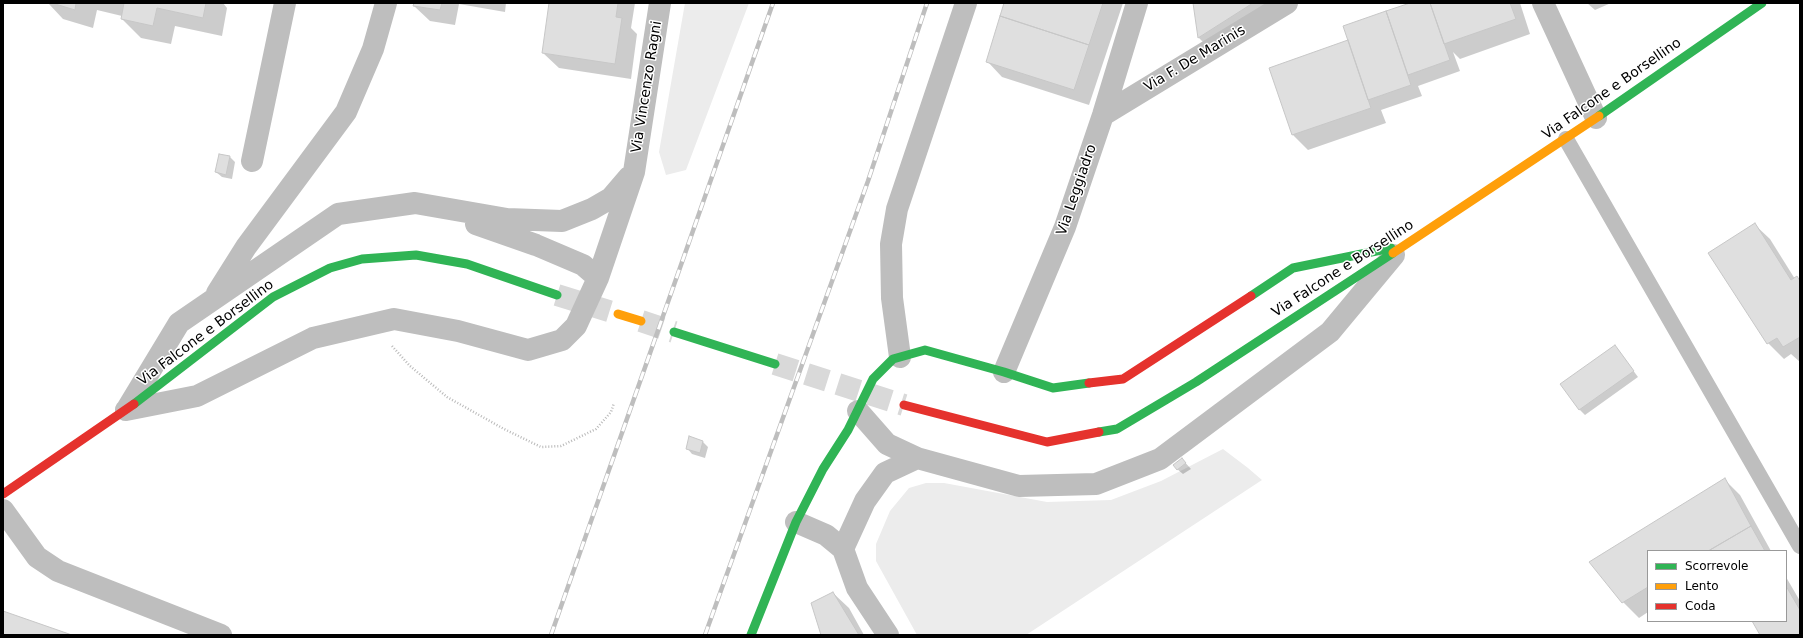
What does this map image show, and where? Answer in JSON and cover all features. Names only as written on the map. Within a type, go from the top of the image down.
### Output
[{"type":"main road","name":"Via Falcone e Borsellino","points":[[904,405],[1047,442],[1117,429],[1196,382],[1566,139],[1762,3]]},
{"type":"main road","points":[[751,635],[796,522],[822,469],[848,430],[873,378],[893,359],[925,350],[1004,372],[1053,388],[1123,379],[1293,268],[1402,246]]},
{"type":"main road","name":"Via Falcone e Borsellino","points":[[3,494],[126,410],[273,297],[330,268],[362,259],[416,255],[467,264],[557,295]]},
{"type":"main road","points":[[618,314],[641,321]]},
{"type":"main road","points":[[674,332],[776,364]]},
{"type":"street","points":[[252,160],[285,3]]},
{"type":"street","points":[[213,300],[246,247],[346,112],[373,49],[386,3]]},
{"type":"street","name":"Via Vincenzo Ragni","points":[[394,319],[458,331],[528,350],[562,340],[576,326],[598,278],[634,172],[660,3]]},
{"type":"street","points":[[900,357],[892,298],[891,244],[897,209],[966,3]]},
{"type":"street","name":"Via Leggiadro","points":[[1004,372],[1065,227],[1103,115],[1136,3]]},
{"type":"street","name":"Via F. De Marinis","points":[[1103,115],[1287,3]]},
{"type":"street","points":[[1543,3],[1596,118]]},
{"type":"street","points":[[126,410],[179,323],[338,214],[415,203],[507,219],[562,221],[592,209],[611,198],[634,172]]},
{"type":"street","points":[[415,203],[536,245],[583,265],[598,278]]},
{"type":"street","points":[[858,411],[887,444],[917,458],[1019,486],[1096,484],[1160,459],[1330,332],[1402,246]]},
{"type":"street","points":[[126,410],[197,396],[313,338],[394,319]]},
{"type":"street","points":[[843,549],[865,500],[885,474],[917,458]]},
{"type":"street","points":[[3,510],[37,557],[58,571],[221,635]]},
{"type":"street","points":[[796,522],[826,535],[843,549],[857,588],[888,635]]},
{"type":"lane","points":[[1566,139],[1800,546]]},
{"type":"path","points":[[394,319],[390,342],[410,366],[447,397],[504,429],[541,447],[561,446],[596,429],[611,412],[614,403]]},
{"type":"shaded area","points":[[685,3],[749,3],[686,170],[666,175],[659,152]]},
{"type":"shaded area","points":[[1223,449],[1262,480],[1026,635],[917,635],[876,561],[876,544],[890,511],[909,488],[926,483],[944,483],[1047,502],[1111,500],[1161,481]]},
{"type":"building","points":[[52,3],[76,3],[75,10]]},
{"type":"building","points":[[124,3],[206,3],[203,18],[157,8],[153,26],[121,19]]},
{"type":"building","points":[[414,3],[442,3],[440,10],[413,6]]},
{"type":"building","points":[[549,3],[618,3],[616,17],[622,18],[615,64],[542,53]]},
{"type":"building","points":[[1004,3],[1103,3],[1089,45],[1000,16]]},
{"type":"building","points":[[1193,3],[1253,3],[1198,38]]},
{"type":"building","points":[[1410,3],[1430,3],[1450,60],[1408,75],[1386,11]]},
{"type":"building","points":[[1430,3],[1510,3],[1516,19],[1444,44]]},
{"type":"building","points":[[1386,11],[1411,85],[1368,100],[1343,26]]},
{"type":"building","points":[[1000,16],[1089,45],[1074,90],[986,62]]},
{"type":"building","points":[[1348,40],[1371,108],[1292,135],[1269,68]]},
{"type":"building","points":[[219,154],[230,156],[226,175],[215,172]]},
{"type":"building","points":[[1755,223],[1791,280],[1797,276],[1800,281],[1800,337],[1783,347],[1777,338],[1767,344],[1708,253]]},
{"type":"building","points":[[1615,345],[1634,371],[1579,410],[1560,384]]},
{"type":"building","points":[[689,436],[703,441],[700,453],[686,449]]},
{"type":"building","points":[[1182,458],[1186,463],[1177,470],[1173,465]]},
{"type":"building","points":[[1725,478],[1751,526],[1710,550],[1647,550],[1647,588],[1622,603],[1589,562]]},
{"type":"building","points":[[1751,526],[1764,550],[1710,550]]},
{"type":"building","points":[[1787,588],[1800,610],[1800,635],[1760,635],[1753,622],[1787,622]]},
{"type":"building","points":[[833,592],[859,635],[821,635],[811,603]]},
{"type":"building","points":[[3,611],[72,635],[3,635]]},
{"type":"tunnel","points":[[557,295],[618,314]]},
{"type":"tunnel","points":[[641,321],[674,332]]},
{"type":"tunnel","points":[[775,364],[904,405]]},
{"type":"railway","points":[[551,635],[773,3]]},
{"type":"railway","points":[[705,635],[868,181],[927,3]]},
{"type":"traffic: fast","points":[[1599,116],[1762,3]]},
{"type":"traffic: fast","points":[[1251,296],[1293,268],[1391,248]]},
{"type":"traffic: fast","points":[[1099,432],[1117,429],[1196,382],[1393,253]]},
{"type":"traffic: fast","points":[[134,404],[273,297],[330,268],[362,259],[416,255],[467,264],[557,295]]},
{"type":"traffic: fast","points":[[674,332],[775,364]]},
{"type":"traffic: fast","points":[[751,635],[796,522],[823,469],[848,430],[873,379],[893,359],[925,350],[1004,372],[1053,388],[1089,383]]},
{"type":"traffic: slow","points":[[1393,253],[1599,116]]},
{"type":"traffic: slow","points":[[618,314],[641,321]]},
{"type":"traffic: jam","points":[[1089,383],[1123,379],[1251,296]]},
{"type":"traffic: jam","points":[[3,494],[134,404]]},
{"type":"traffic: jam","points":[[904,405],[1047,442],[1099,432]]}]
